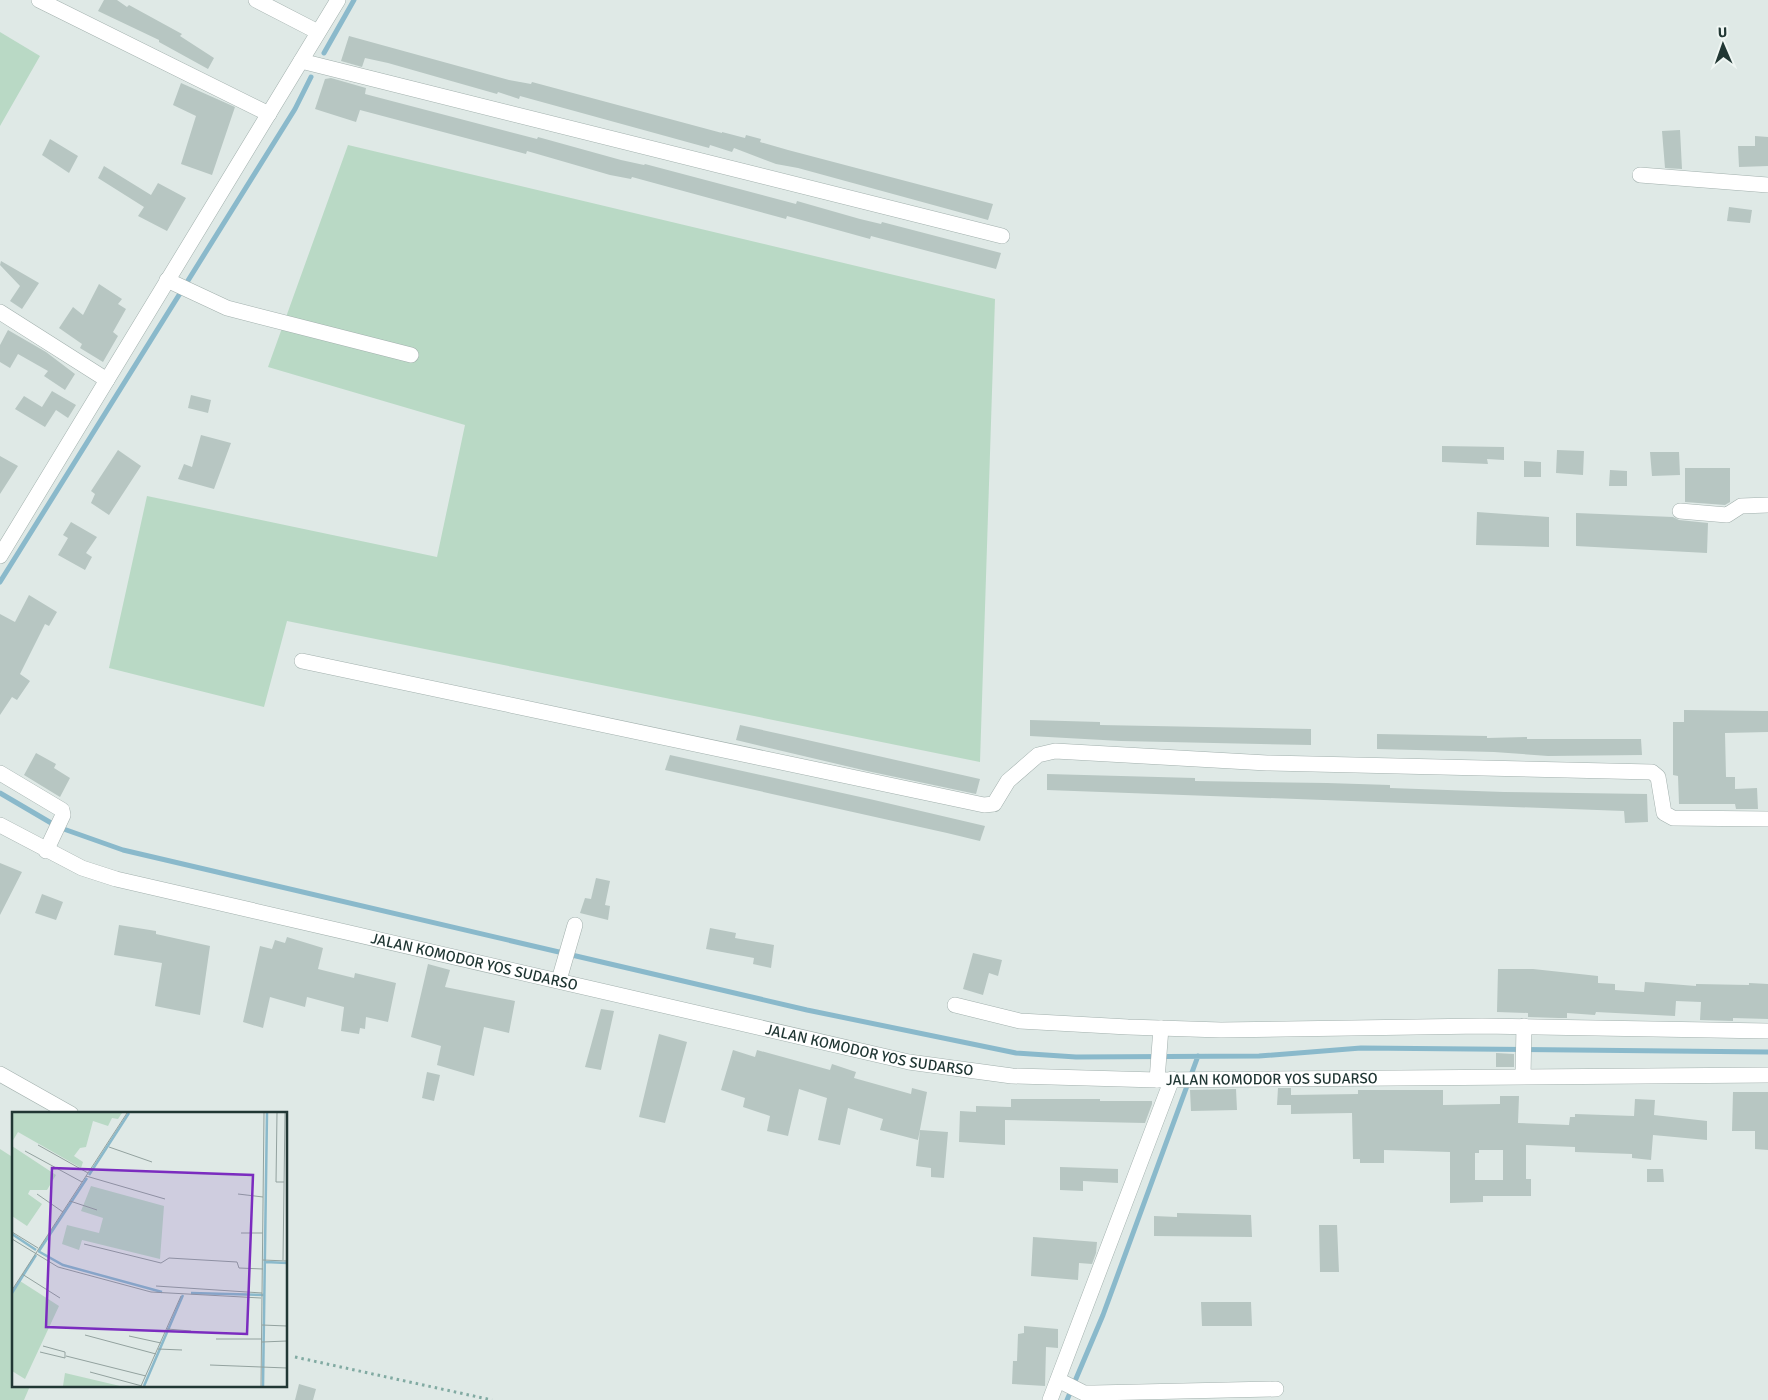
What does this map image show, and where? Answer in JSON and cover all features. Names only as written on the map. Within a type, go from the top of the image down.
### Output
[{"type":"street","points":[[39,0],[269,114]]},
{"type":"street","points":[[256,0],[318,32]]},
{"type":"street","points":[[0,556],[107,380],[170,282],[338,0]]},
{"type":"street","points":[[301,61],[1002,236]]},
{"type":"street","points":[[1640,175],[1768,185]]},
{"type":"street","points":[[170,282],[227,308],[411,355]]},
{"type":"street","points":[[0,312],[107,380]]},
{"type":"street","points":[[1680,511],[1727,515],[1741,506],[1768,506]]},
{"type":"street","points":[[302,661],[984,805],[994,804],[1001,796],[1008,781],[1038,755],[1055,751],[1267,763],[1652,772],[1658,777],[1664,813],[1673,818],[1768,819]]},
{"type":"street","points":[[0,773],[62,810],[62,817],[49,844]]},
{"type":"street","name":"JALAN KOMODOR YOS SUDARSO","points":[[0,825],[49,844],[82,868],[116,879],[909,1062],[1012,1076],[1167,1077],[1202,1080],[1768,1075]]},
{"type":"street","points":[[559,980],[576,925]]},
{"type":"street","points":[[955,1005],[1020,1021],[1161,1033],[1221,1030],[1768,1031]]},
{"type":"street","points":[[1523,1076],[1524,1030]]},
{"type":"street","points":[[1050,1400],[1061,1382],[1167,1077],[1161,1033]]},
{"type":"street","points":[[0,1074],[67,1112]]},
{"type":"street","points":[[1061,1382],[1094,1393],[1276,1389]]},
{"type":"path","points":[[295,1357],[492,1400]]},
{"type":"green space","points":[[0,32],[40,56],[0,126]]},
{"type":"green space","points":[[348,145],[995,299],[980,762],[287,621],[264,707],[109,668],[147,496],[437,557],[465,425],[268,367]]},
{"type":"green space","points":[[0,1149],[12,1157],[12,1388],[29,1388],[24,1400],[0,1400]]},
{"type":"building","points":[[104,0],[117,0],[127,7],[129,5],[182,34],[180,36],[214,58],[208,69],[159,42],[159,40],[98,11]]},
{"type":"building","points":[[349,36],[509,80],[531,84],[532,82],[722,133],[745,138],[746,135],[761,139],[760,142],[788,150],[993,204],[988,220],[798,168],[776,164],[734,148],[732,152],[710,145],[709,148],[520,96],[519,99],[498,92],[497,94],[388,63],[365,58],[362,67],[341,61]]},
{"type":"building","points":[[331,78],[366,88],[365,94],[537,139],[538,137],[796,204],[797,201],[860,219],[881,224],[882,222],[1001,253],[996,269],[871,236],[870,239],[787,216],[786,219],[632,177],[631,179],[610,175],[527,151],[526,154],[360,110],[356,122],[315,109],[325,79]]},
{"type":"building","points":[[181,83],[235,107],[212,175],[181,164],[196,116],[173,105]]},
{"type":"building","points":[[1680,130],[1682,169],[1665,168],[1662,131]]},
{"type":"building","points":[[1755,136],[1768,137],[1768,166],[1739,167],[1738,146],[1755,146]]},
{"type":"building","points":[[50,139],[78,156],[69,173],[42,155]]},
{"type":"building","points":[[104,166],[151,195],[158,183],[186,198],[167,231],[138,216],[144,207],[98,178]]},
{"type":"building","points":[[1729,207],[1752,210],[1750,223],[1727,221]]},
{"type":"building","points":[[1,261],[39,283],[22,309],[10,301],[20,286],[0,265]]},
{"type":"building","points":[[99,284],[122,299],[118,304],[126,309],[113,332],[118,336],[103,362],[80,348],[82,344],[59,328],[73,307],[83,315]]},
{"type":"building","points":[[8,330],[46,352],[75,374],[65,390],[44,376],[48,371],[18,354],[10,368],[0,362],[0,345]]},
{"type":"building","points":[[52,391],[76,405],[68,418],[56,410],[45,427],[15,409],[24,396],[42,407]]},
{"type":"building","points":[[191,395],[211,400],[208,413],[188,408]]},
{"type":"building","points":[[201,435],[231,443],[214,489],[178,479],[184,464],[192,467]]},
{"type":"building","points":[[1442,446],[1504,447],[1504,460],[1487,459],[1488,464],[1442,462]]},
{"type":"building","points":[[118,450],[141,466],[109,515],[91,503],[95,494],[91,491]]},
{"type":"building","points":[[1557,450],[1584,451],[1583,475],[1556,473]]},
{"type":"building","points":[[1650,452],[1679,452],[1680,475],[1652,476]]},
{"type":"building","points":[[0,456],[18,466],[0,494]]},
{"type":"building","points":[[1524,461],[1541,462],[1541,477],[1524,477]]},
{"type":"building","points":[[1685,468],[1730,468],[1730,502],[1725,505],[1685,502]]},
{"type":"building","points":[[1610,470],[1627,471],[1627,486],[1609,486]]},
{"type":"building","points":[[1477,512],[1549,517],[1549,547],[1476,545]]},
{"type":"building","points":[[1576,513],[1673,517],[1679,520],[1708,523],[1707,553],[1576,546]]},
{"type":"building","points":[[71,522],[97,537],[86,553],[92,557],[85,570],[58,555],[68,538],[63,535]]},
{"type":"building","points":[[29,595],[57,612],[49,626],[45,624],[20,674],[30,681],[17,700],[12,697],[0,715],[0,614],[15,622]]},
{"type":"building","points":[[1684,710],[1768,711],[1768,732],[1725,733],[1726,777],[1735,777],[1735,789],[1757,788],[1758,809],[1736,809],[1735,804],[1679,804],[1678,776],[1673,775],[1673,722],[1684,722]]},
{"type":"building","points":[[1030,720],[1100,722],[1100,725],[1311,729],[1311,745],[1121,741],[1030,736]]},
{"type":"building","points":[[740,725],[980,779],[976,794],[867,771],[736,740]]},
{"type":"building","points":[[1377,734],[1487,736],[1487,738],[1527,737],[1527,739],[1641,739],[1642,755],[1548,756],[1494,752],[1377,749]]},
{"type":"building","points":[[36,753],[56,764],[54,768],[70,778],[60,797],[24,775]]},
{"type":"building","points":[[670,755],[985,826],[980,841],[665,770]]},
{"type":"building","points":[[1047,774],[1195,778],[1195,781],[1390,785],[1390,788],[1504,792],[1647,794],[1648,822],[1625,823],[1624,811],[1047,790]]},
{"type":"building","points":[[0,863],[22,872],[0,915]]},
{"type":"building","points":[[596,878],[610,881],[605,905],[610,906],[608,920],[580,913],[585,898],[591,899]]},
{"type":"building","points":[[42,894],[63,902],[56,920],[35,913]]},
{"type":"building","points":[[119,925],[156,931],[156,934],[210,946],[200,1015],[155,1006],[162,963],[114,955]]},
{"type":"building","points":[[710,928],[736,933],[735,938],[774,945],[771,968],[753,964],[754,958],[706,949]]},
{"type":"building","points":[[287,937],[323,948],[318,969],[354,978],[355,973],[396,983],[388,1022],[366,1017],[365,1029],[360,1028],[359,1034],[341,1031],[344,1007],[307,997],[305,1007],[270,997],[263,1028],[243,1022],[260,946],[272,949],[275,940],[285,943]]},
{"type":"building","points":[[973,953],[1002,960],[998,976],[989,973],[983,995],[963,989]]},
{"type":"building","points":[[428,964],[450,970],[445,987],[515,1001],[509,1033],[484,1027],[474,1076],[437,1065],[441,1046],[411,1037]]},
{"type":"building","points":[[1498,969],[1533,969],[1598,976],[1598,983],[1615,984],[1615,990],[1644,992],[1645,982],[1696,986],[1696,984],[1768,984],[1768,1019],[1733,1018],[1733,1021],[1700,1020],[1701,1002],[1676,1001],[1675,1016],[1596,1012],[1595,1015],[1567,1013],[1567,1018],[1559,1018],[1528,1017],[1528,1013],[1497,1012]]},
{"type":"building","points":[[601,1009],[614,1011],[601,1070],[585,1067]]},
{"type":"building","points":[[659,1034],[687,1042],[665,1123],[639,1117]]},
{"type":"building","points":[[733,1050],[755,1057],[757,1050],[830,1070],[832,1064],[856,1072],[854,1078],[911,1094],[912,1088],[927,1092],[918,1140],[880,1130],[883,1119],[848,1108],[840,1145],[818,1140],[827,1098],[799,1089],[788,1136],[767,1131],[770,1116],[743,1107],[745,1098],[721,1090]]},
{"type":"building","points":[[1496,1053],[1514,1054],[1514,1067],[1496,1067]]},
{"type":"building","points":[[427,1072],[440,1075],[434,1101],[422,1098]]},
{"type":"building","points":[[1278,1088],[1291,1088],[1291,1095],[1358,1094],[1358,1090],[1443,1090],[1443,1105],[1500,1104],[1500,1096],[1519,1096],[1518,1123],[1569,1125],[1570,1117],[1575,1117],[1575,1114],[1634,1116],[1635,1099],[1655,1100],[1654,1115],[1707,1121],[1707,1140],[1653,1135],[1651,1160],[1632,1158],[1632,1154],[1575,1152],[1575,1147],[1526,1145],[1526,1179],[1531,1179],[1531,1196],[1483,1196],[1483,1202],[1450,1203],[1450,1152],[1384,1150],[1384,1163],[1360,1163],[1360,1159],[1353,1159],[1352,1113],[1291,1114],[1291,1105],[1277,1105]],"holes":[[[1479,1150],[1503,1150],[1503,1180],[1475,1180],[1475,1153],[1479,1153]]]},
{"type":"building","points":[[1236,1089],[1237,1110],[1191,1111],[1190,1090]]},
{"type":"building","points":[[1733,1092],[1768,1092],[1768,1150],[1755,1149],[1755,1131],[1732,1131]]},
{"type":"building","points":[[1011,1099],[1100,1099],[1100,1101],[1152,1101],[1152,1104],[1145,1123],[1005,1120],[1005,1145],[959,1142],[960,1111],[976,1112],[976,1106],[1011,1107]]},
{"type":"building","points":[[920,1130],[948,1132],[944,1178],[931,1177],[931,1168],[916,1166]]},
{"type":"building","points":[[1060,1167],[1118,1169],[1118,1183],[1083,1181],[1083,1191],[1060,1190]]},
{"type":"building","points":[[1647,1169],[1663,1169],[1664,1182],[1647,1182]]},
{"type":"building","points":[[1177,1213],[1251,1215],[1252,1237],[1154,1236],[1154,1216],[1177,1217]]},
{"type":"building","points":[[1319,1225],[1337,1225],[1339,1272],[1320,1272]]},
{"type":"building","points":[[1033,1237],[1097,1242],[1096,1253],[1092,1264],[1079,1263],[1078,1280],[1031,1276]]},
{"type":"building","points":[[1201,1302],[1251,1302],[1252,1326],[1202,1326]]},
{"type":"building","points":[[1024,1326],[1058,1329],[1058,1348],[1046,1347],[1045,1386],[1012,1384],[1013,1361],[1017,1361],[1018,1334],[1024,1333]]},
{"type":"building","points":[[299,1384],[316,1389],[313,1400],[295,1400]]},
{"type":"waterway","points":[[324,53],[354,0]]},
{"type":"waterway","points":[[0,582],[295,109],[311,77]]},
{"type":"waterway","points":[[0,793],[58,827],[123,850],[807,1010],[1016,1053],[1076,1057],[1259,1056],[1361,1048],[1768,1052]]},
{"type":"waterway","points":[[1067,1400],[1103,1315],[1198,1056]]}]
